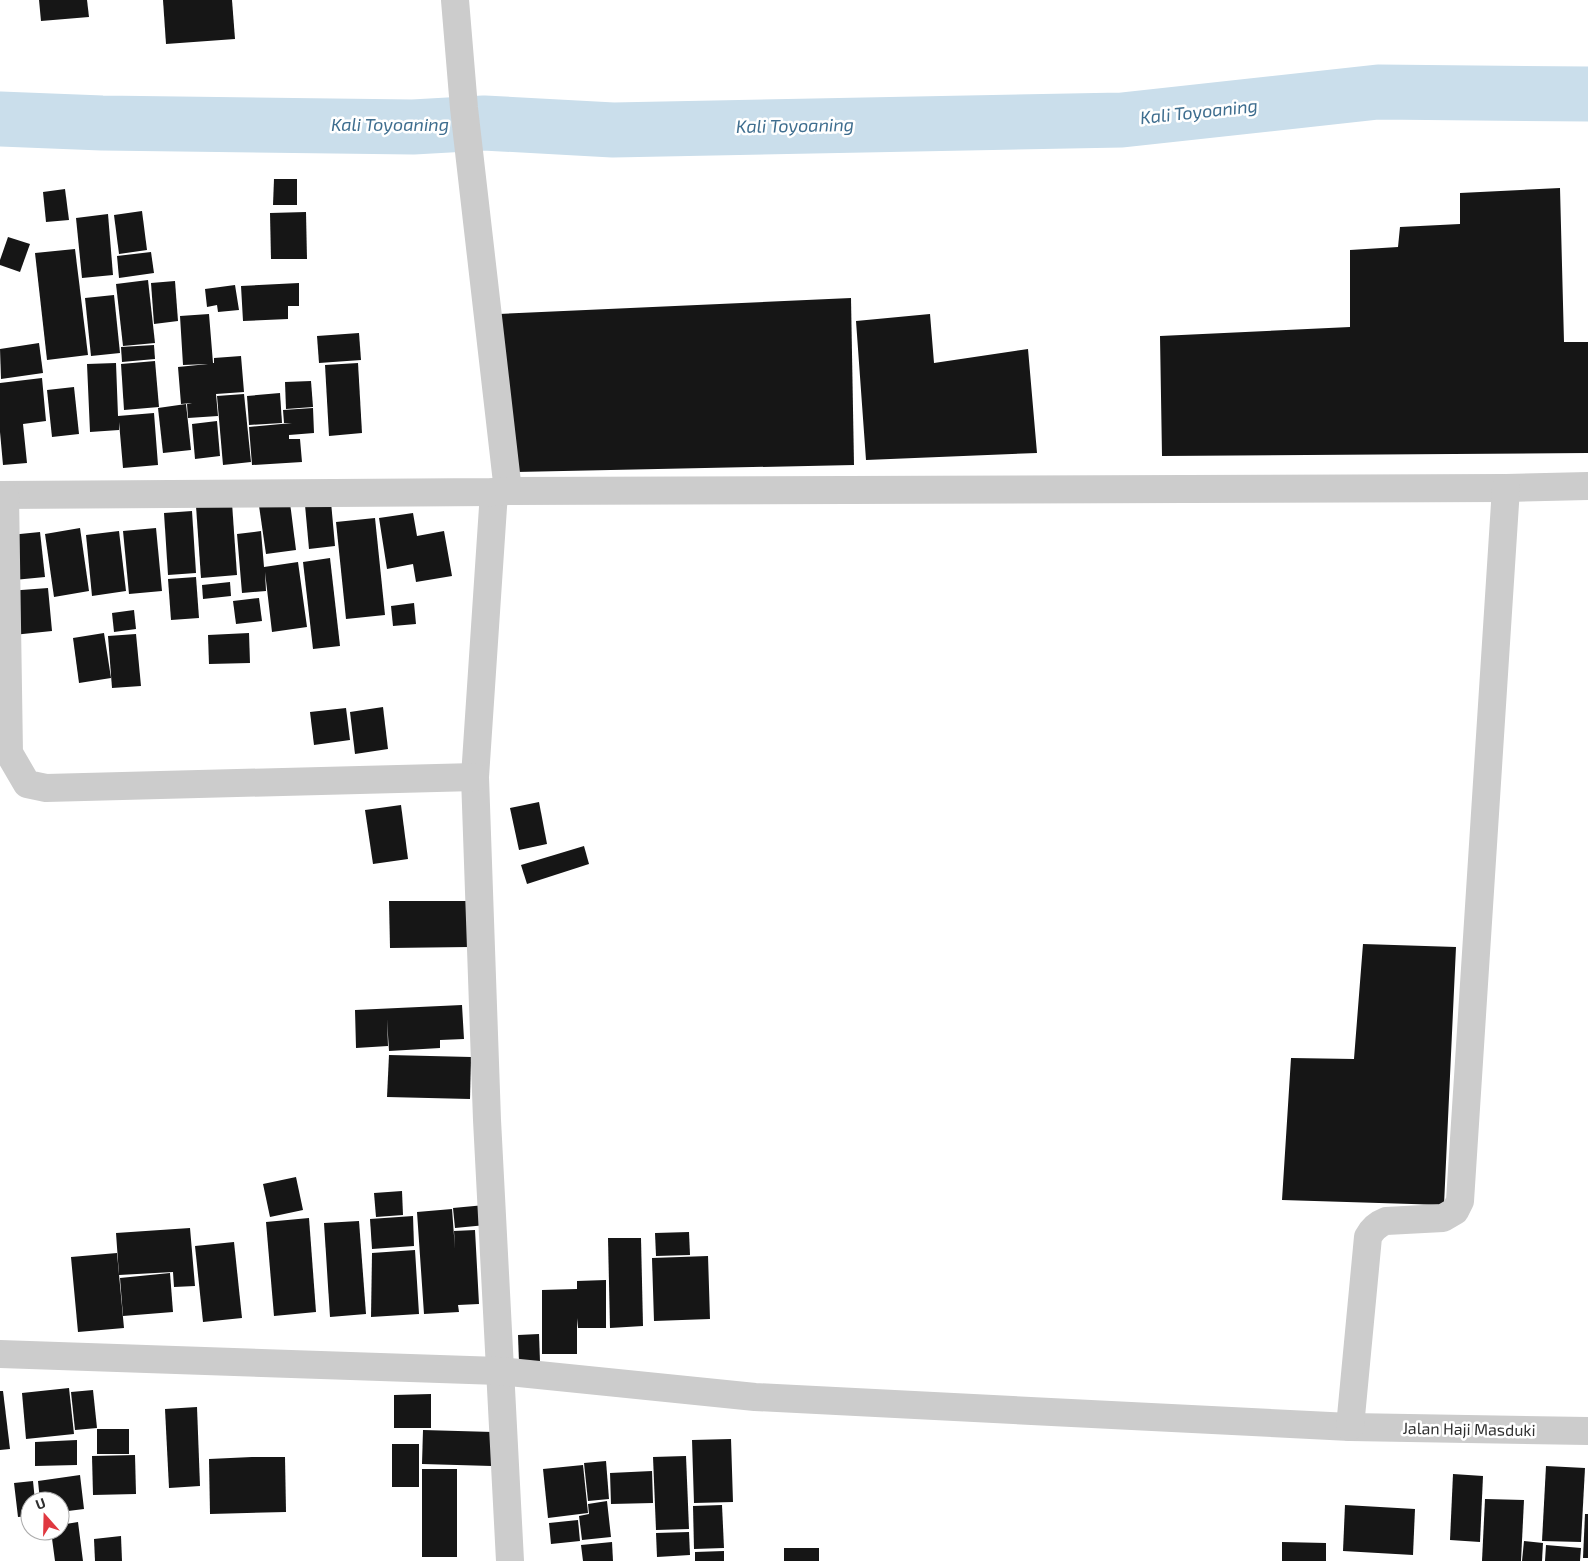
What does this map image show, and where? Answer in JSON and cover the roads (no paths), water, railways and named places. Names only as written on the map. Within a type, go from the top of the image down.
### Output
[{"type":"street","points":[[455,0],[501,492],[475,777],[487,1130],[510,1561]]},
{"type":"street","points":[[475,777],[46,788],[27,784],[9,753],[2,495],[1506,488],[1588,486]]},
{"type":"street","points":[[1350,1427],[1368,1237],[1379,1224],[1386,1220],[1443,1218],[1455,1211],[1460,1201],[1506,488]]},
{"type":"street","name":"Jalan Haji Masduki","points":[[0,1354],[499,1371],[755,1397],[1350,1427],[1588,1431]]},
{"type":"waterway","name":"Kali Toyoaning","points":[[0,119],[102,123],[413,127],[484,123],[613,130],[1122,120],[1378,92],[1588,94]]}]
